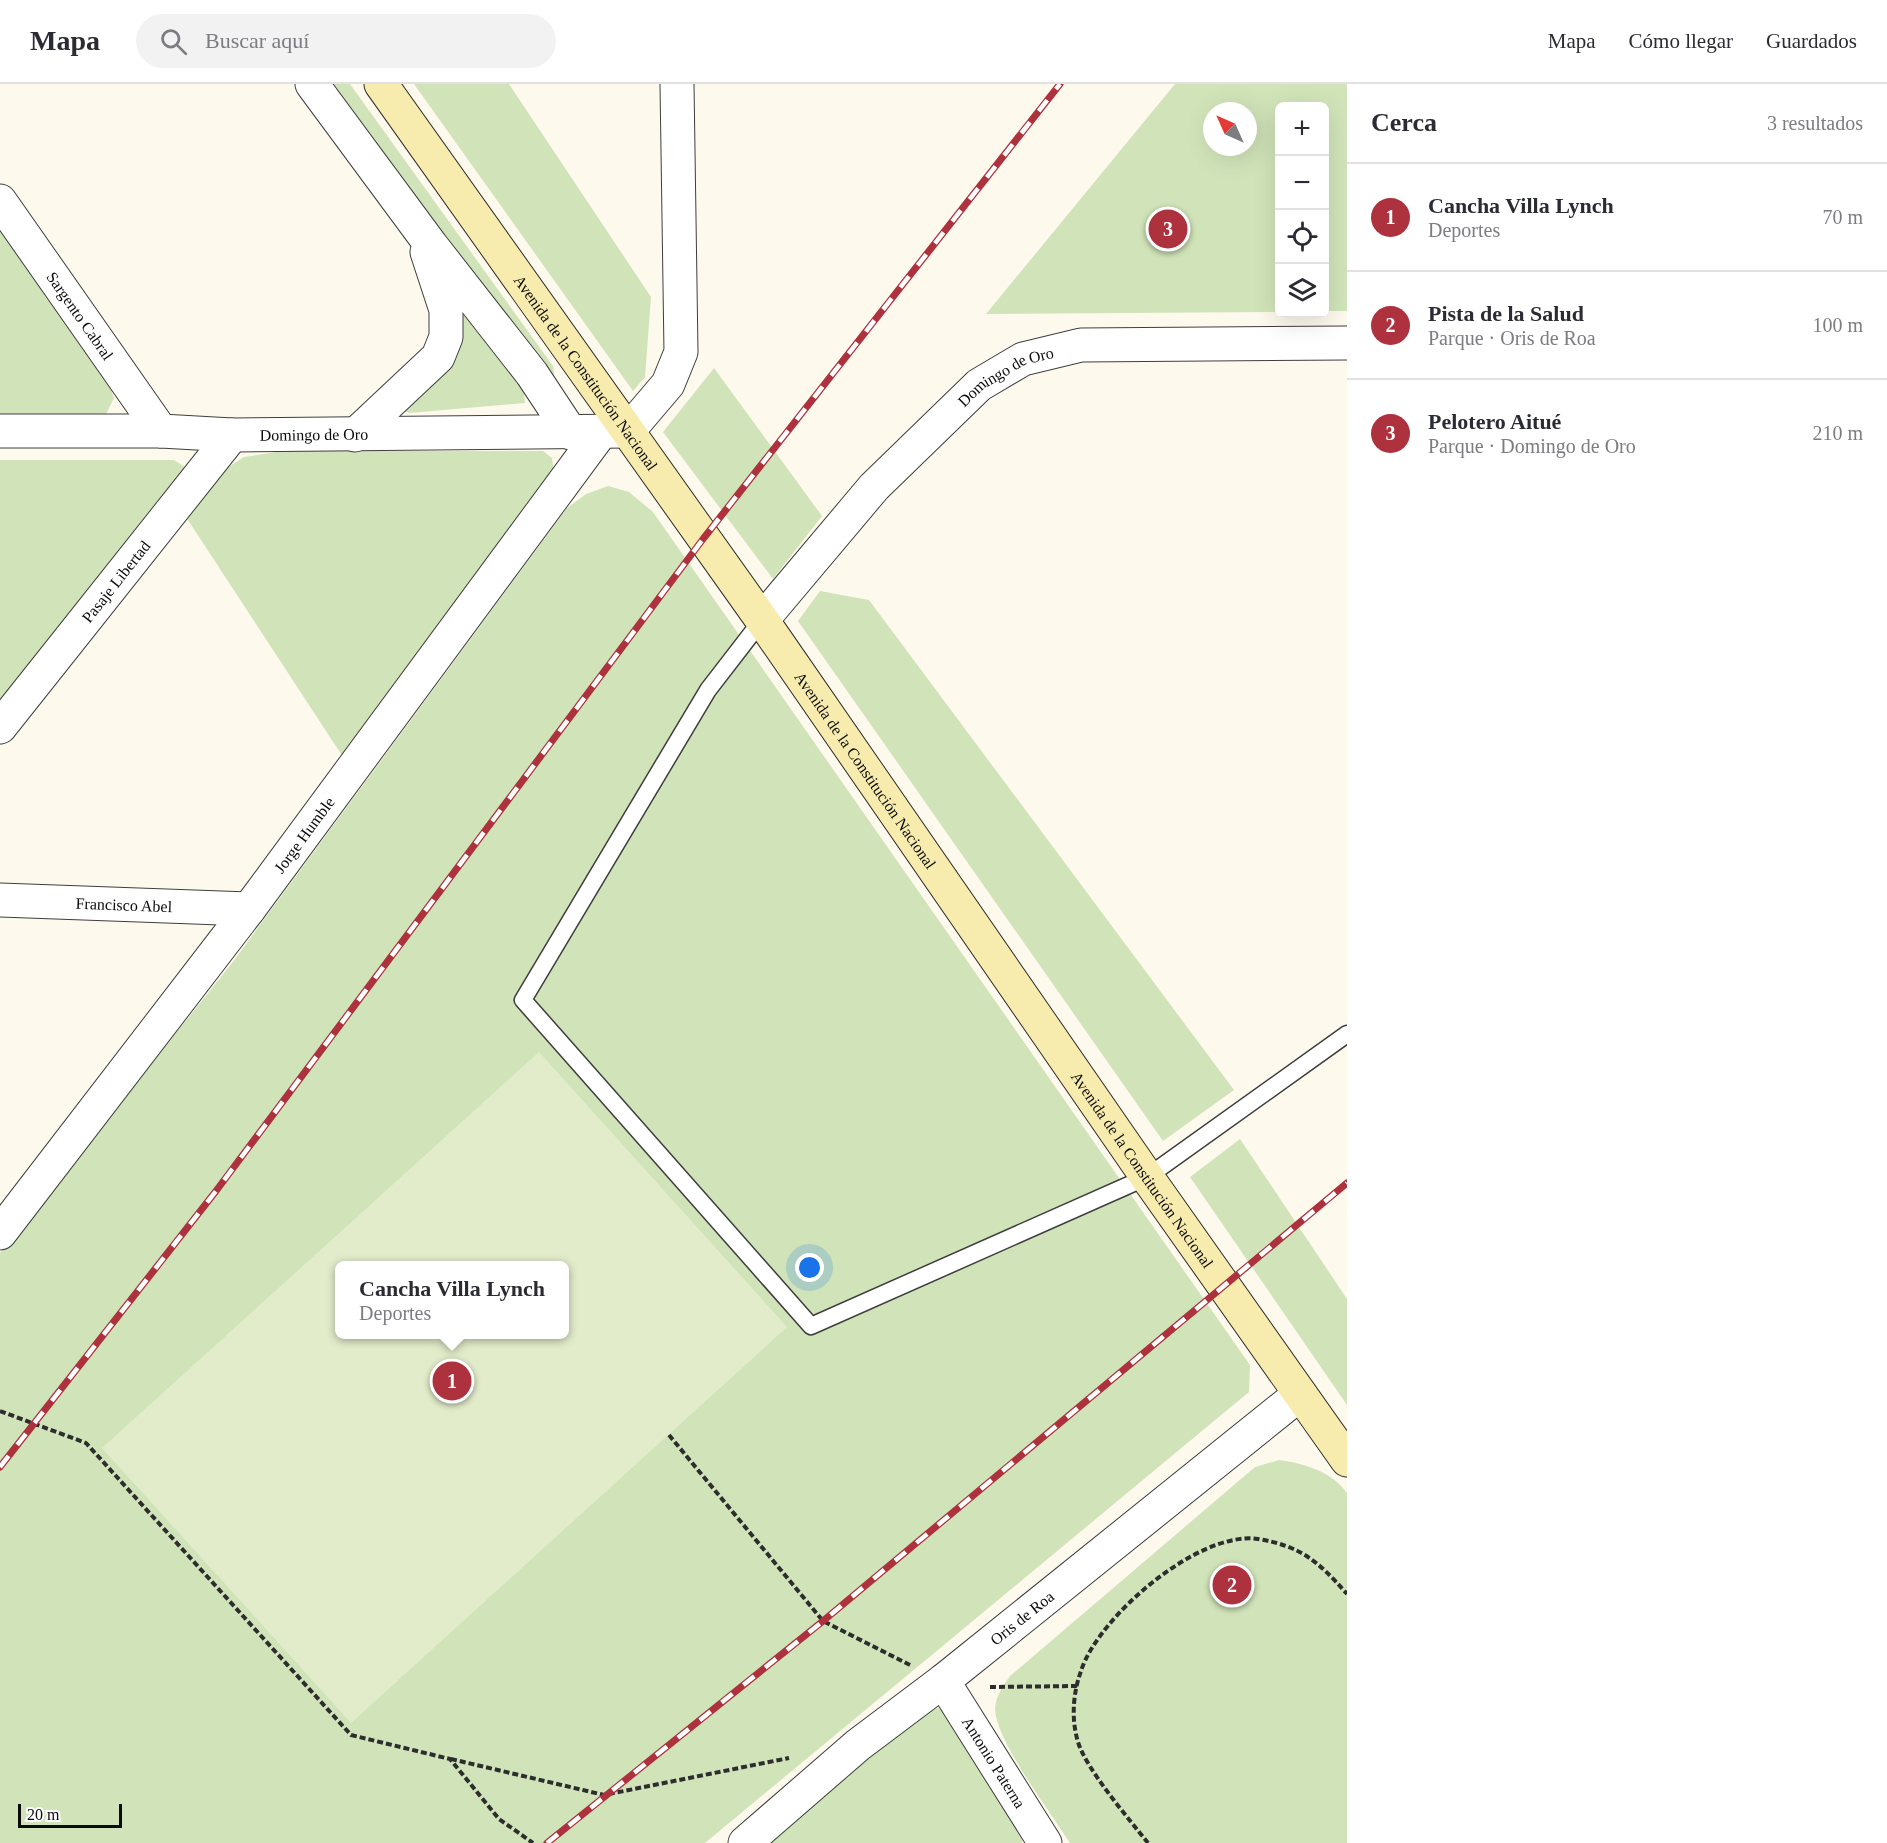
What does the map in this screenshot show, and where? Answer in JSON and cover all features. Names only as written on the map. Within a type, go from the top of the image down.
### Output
[{"type":"main road","name":"Avenida de la Constitución Nacional","points":[[381,84],[600,432],[762,620],[1147,1177],[1347,1460]]},
{"type":"street","name":"Avenida de la Constitución Nacional","points":[[312,84],[420,231],[532,374],[600,432]]},
{"type":"street","name":"Jorge Humble","points":[[0,1233],[249,909],[600,432],[668,384],[681,352],[677,84]]},
{"type":"street","name":"Sargento Cabral","points":[[0,201],[161,431]]},
{"type":"street","points":[[355,435],[438,357],[446,337],[446,310],[420,231]]},
{"type":"street","name":"Domingo de Oro","points":[[762,620],[874,487],[979,386],[1023,359],[1081,345],[1347,343]]},
{"type":"street","name":"Domingo de Oro","points":[[0,431],[161,431],[232,435],[600,432]]},
{"type":"street","name":"Pasaje Libertad","points":[[0,727],[232,435]]},
{"type":"street","name":"Francisco Abel","points":[[0,900],[249,909]]},
{"type":"street","name":"Oris de Roa","points":[[745,1843],[858,1745],[945,1685],[1300,1394]]},
{"type":"street","name":"Antonio Paterna","points":[[945,1685],[1045,1843]]},
{"type":"lane","points":[[762,620],[708,690],[523,1000],[811,1326],[1147,1177],[1347,1034]]},
{"type":"path","points":[[0,1411],[86,1443],[351,1735],[604,1795],[790,1758]]},
{"type":"path","points":[[669,1435],[823,1621],[945,1685],[1077,1686]]},
{"type":"path","points":[[1148,1843],[1105,1786],[1078,1743],[1073,1706],[1081,1668],[1106,1628],[1144,1587],[1180,1562],[1215,1543],[1256,1538],[1298,1549],[1322,1565],[1347,1594]]},
{"type":"path","points":[[450,1759],[499,1819],[534,1843]]},
{"type":"green space","points":[[327,84],[350,84],[553,366],[555,381]]},
{"type":"green space","points":[[414,84],[509,84],[651,297],[645,377],[633,391]]},
{"type":"green space","points":[[1175,84],[1347,84],[1347,311],[1329,311],[1329,102],[1275,102],[1275,312],[986,314]]},
{"type":"green space","points":[[0,229],[109,383],[114,398],[106,414],[89,420],[0,421]]},
{"type":"green space","points":[[445,286],[523,382],[525,403],[409,413],[399,408],[423,387]]},
{"type":"green space","points":[[714,368],[822,516],[773,579],[663,432]]},
{"type":"green space","points":[[283,451],[543,451],[552,458],[554,471],[343,757],[184,514],[214,476],[244,457]]},
{"type":"green space","points":[[0,460],[174,460],[185,467],[184,479],[0,709]]},
{"type":"green space","points":[[608,486],[629,492],[653,512],[1250,1365],[1249,1392],[705,1843],[0,1843],[0,1253],[232,963],[567,508],[586,494]]},
{"type":"green space","points":[[820,591],[869,600],[1234,1090],[1163,1141],[798,621]]},
{"type":"green space","points":[[539,1052],[787,1327],[351,1723],[102,1448]]},
{"type":"green space","points":[[1240,1139],[1347,1299],[1347,1405],[1190,1177]]},
{"type":"green space","points":[[1279,1460],[1298,1463],[1326,1474],[1347,1493],[1347,1843],[1070,1843],[1026,1777],[1005,1740],[995,1710],[1000,1692],[1010,1676],[1255,1467]]},
{"type":"green space","points":[[938,1708],[952,1712],[1023,1829],[1022,1843],[764,1843],[925,1713]]},
{"type":"railway","points":[[0,1467],[216,1191],[703,539],[1060,84]]},
{"type":"railway","points":[[547,1843],[823,1621],[1347,1183]]},
{"type":"place","name":"Pelotero Aitué","points":[[1168,229]]},
{"type":"place","name":"Cancha Villa Lynch","points":[[452,1381]]},
{"type":"place","name":"Pista de la Salud","points":[[1232,1585]]}]
